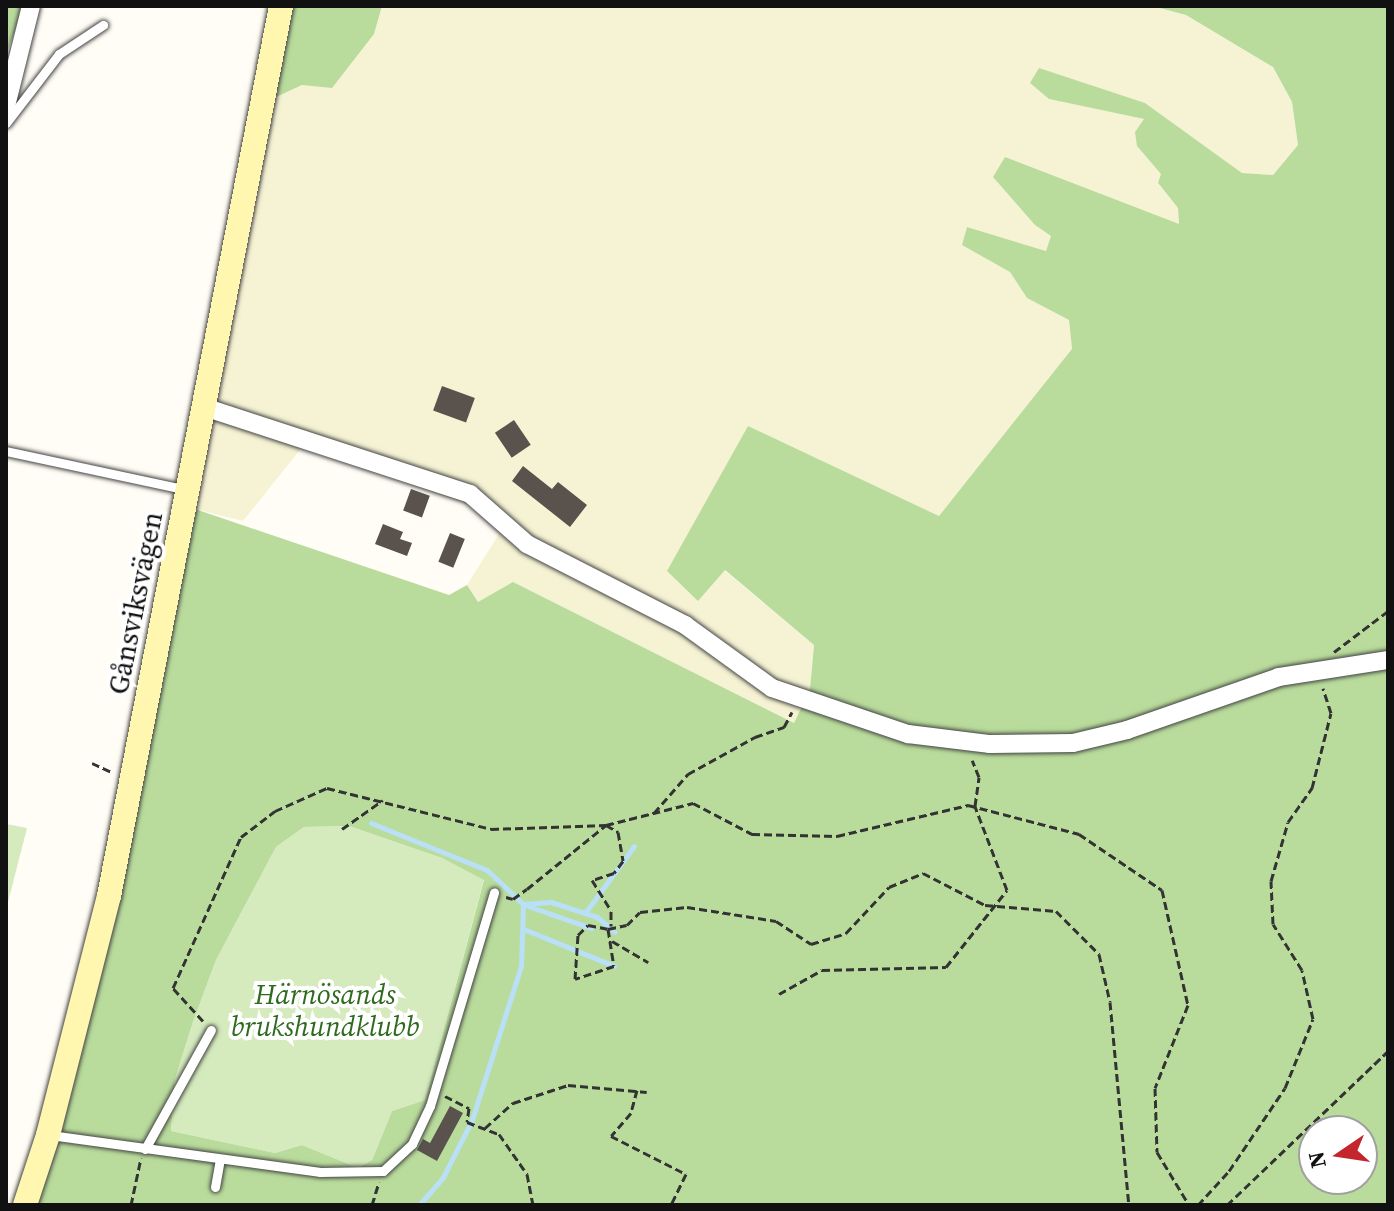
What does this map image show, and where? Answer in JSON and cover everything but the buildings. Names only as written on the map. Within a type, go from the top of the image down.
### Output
[{"type":"main road","name":"Gånsviksvägen","points":[[25,1205],[48,1135],[109,896],[281,6]]},
{"type":"street","points":[[6,106],[31,6]]},
{"type":"street","points":[[204,407],[470,494],[527,544],[685,625],[772,688],[799,700],[908,734],[964,742],[1053,745],[1097,739],[1317,668],[1388,660]]},
{"type":"lane","points":[[6,123],[59,54],[103,25]]},
{"type":"lane","points":[[6,451],[188,490]]},
{"type":"lane","points":[[48,1135],[320,1172],[383,1171],[412,1144],[435,1091],[494,892]]},
{"type":"lane","points":[[145,1149],[211,1030]]},
{"type":"lane","points":[[215,1187],[220,1159]]},
{"type":"path","points":[[1198,1205],[1229,1171],[1285,1088],[1313,1019],[1302,970],[1273,924],[1271,881],[1288,822],[1312,788],[1331,713],[1317,668],[1388,611]]},
{"type":"path","points":[[654,813],[688,774],[755,737],[784,727],[799,700]]},
{"type":"path","points":[[779,994],[822,970],[946,967],[1007,890],[975,806],[979,777],[964,742]]},
{"type":"path","points":[[211,1030],[173,988],[241,837],[275,811],[327,788],[491,829],[606,825],[693,803],[752,834],[837,836],[975,806],[1079,834],[1162,890],[1188,1005],[1155,1088],[1157,1152],[1189,1205]]},
{"type":"path","points":[[342,829],[383,800]]},
{"type":"path","points":[[513,899],[606,825]]},
{"type":"path","points":[[606,825],[618,832],[623,861],[614,873],[592,880],[611,911],[609,927],[613,966],[575,979],[578,935],[586,926],[609,927],[627,925],[640,912],[687,907],[776,921],[811,944],[846,933],[889,887],[923,873],[995,906],[1056,911],[1099,954],[1110,1002],[1129,1205]]},
{"type":"path","points":[[612,941],[648,962]]},
{"type":"path","points":[[1227,1205],[1388,1051]]},
{"type":"path","points":[[485,1128],[513,1103],[568,1085],[647,1092]]},
{"type":"path","points":[[637,1090],[631,1113],[611,1136],[686,1174],[671,1205]]},
{"type":"path","points":[[435,1091],[469,1108],[467,1122],[499,1134],[527,1174],[533,1205]]},
{"type":"path","points":[[131,1205],[145,1149]]},
{"type":"path","points":[[372,1205],[383,1171]]},
{"type":"shaded area","points":[[382,6],[1152,6],[1186,15],[1273,67],[1292,102],[1298,145],[1273,175],[1242,173],[1145,103],[1049,99],[1145,119],[1137,146],[1162,174],[1158,184],[1178,208],[1179,224],[1035,225],[1052,236],[1046,251],[967,227],[963,245],[1010,272],[1027,298],[1069,320],[1072,350],[939,516],[748,426],[724,570],[814,645],[810,689],[794,723],[706,679],[478,602],[467,585],[499,534],[480,509],[303,446],[243,521],[195,509],[274,98],[302,85],[374,34]]},
{"type":"green space","points":[[6,6],[24,6],[6,55]]},
{"type":"green space","points":[[285,6],[382,6],[374,34],[332,88],[302,85],[274,98]]},
{"type":"green space","points":[[1152,6],[1388,6],[1388,1205],[30,1205],[195,509],[449,595],[467,585],[478,602],[513,582],[794,723],[810,689],[814,645],[725,570],[698,601],[667,571],[748,426],[939,516],[1072,349],[1069,320],[1027,298],[1010,272],[962,245],[967,227],[1046,251],[1051,236],[1035,225],[993,177],[1005,157],[1179,224],[1178,208],[1158,183],[1161,174],[1137,146],[1135,132],[1144,119],[1049,99],[1030,83],[1039,68],[1145,103],[1242,173],[1273,175],[1298,145],[1292,102],[1273,67],[1186,15]],"holes":[[[349,826],[442,858],[484,880],[425,1100],[392,1111],[372,1160],[358,1168],[302,1145],[275,1153],[171,1131],[175,1079],[193,1022],[216,960],[276,847],[304,827]]]},
{"type":"green space","points":[[6,824],[27,828],[6,910]]},
{"type":"green space","name":"Härnösands brukshundklubb","points":[[349,826],[442,858],[484,879],[425,1100],[392,1111],[372,1160],[358,1168],[302,1145],[275,1153],[171,1131],[175,1079],[193,1022],[216,960],[276,847],[304,827]]},
{"type":"waterway","points":[[371,823],[487,870],[523,904],[521,966],[471,1123]]},
{"type":"waterway","points":[[585,913],[634,846]]},
{"type":"waterway","points":[[523,904],[551,902],[597,917],[615,932]]},
{"type":"waterway","points":[[528,906],[591,928]]},
{"type":"waterway","points":[[526,930],[614,966]]},
{"type":"waterway","points":[[419,1205],[443,1177],[469,1126]]}]
